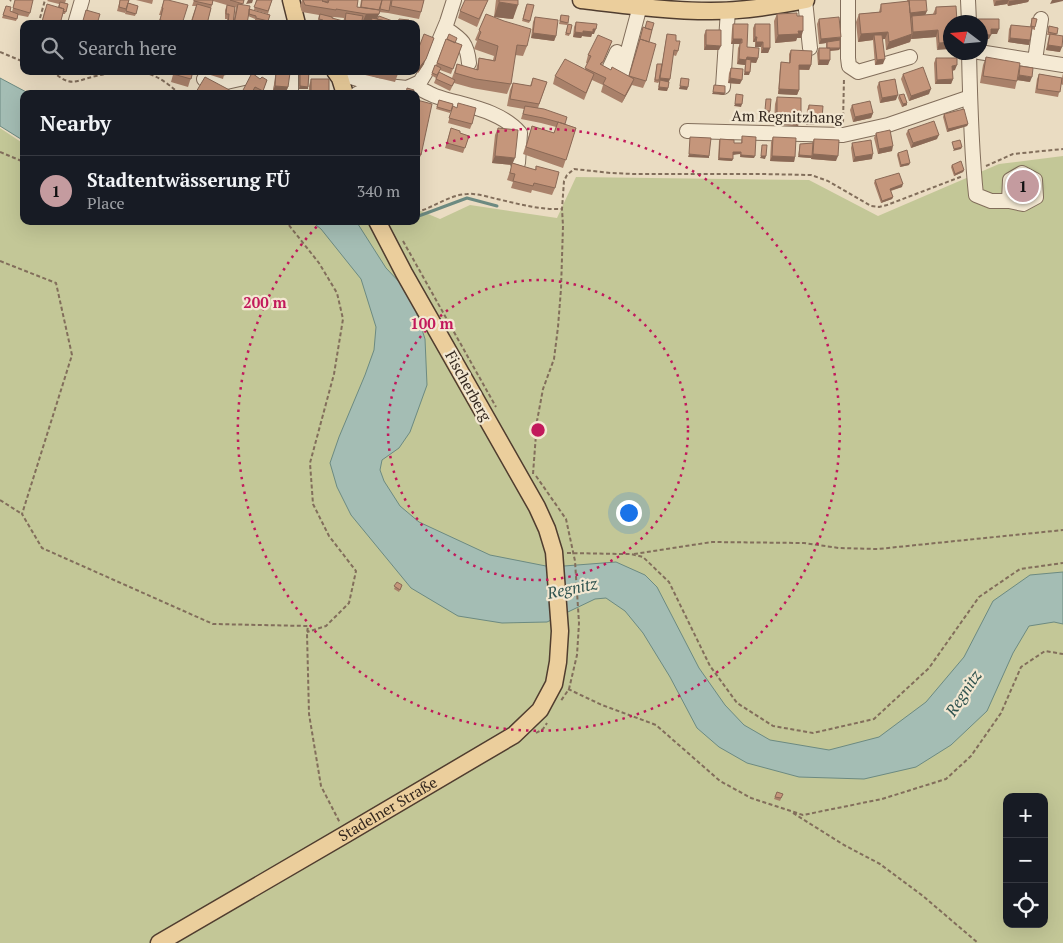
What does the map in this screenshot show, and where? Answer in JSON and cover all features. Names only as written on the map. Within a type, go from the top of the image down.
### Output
[{"type":"main road","points":[[291,0],[296,20]]},
{"type":"main road","points":[[581,0],[640,3],[688,10],[788,4],[806,0]]},
{"type":"main road","points":[[338,75],[344,90]]},
{"type":"main road","name":"Fischerberg","points":[[379,225],[547,528],[554,552],[560,631]]},
{"type":"main road","name":"Stadelner Straße","points":[[159,943],[514,735],[540,710],[554,684],[560,631]]},
{"type":"street","points":[[76,20],[82,0]]},
{"type":"street","points":[[347,75],[376,85],[407,88],[420,82],[445,28],[454,0]]},
{"type":"street","points":[[806,0],[810,48]]},
{"type":"street","points":[[848,0],[849,66],[858,72],[910,57]]},
{"type":"street","points":[[968,0],[969,15]]},
{"type":"street","points":[[617,52],[610,67],[622,73],[640,3]]},
{"type":"street","points":[[723,87],[738,6]]},
{"type":"street","points":[[1035,60],[1041,18]]},
{"type":"street","points":[[445,28],[461,39],[468,51],[469,63]]},
{"type":"street","points":[[988,53],[1063,64]]},
{"type":"street","points":[[969,60],[976,195],[991,201],[1009,201]]},
{"type":"street","points":[[204,79],[222,83],[253,76],[265,77],[266,75]]},
{"type":"street","points":[[266,90],[268,75]]},
{"type":"street","points":[[291,75],[291,90]]},
{"type":"street","points":[[365,90],[376,85]]},
{"type":"street","points":[[414,86],[435,96],[504,118],[520,133],[518,164]]},
{"type":"street","name":"Am Regnitzhang","points":[[687,131],[843,135],[888,125],[970,97]]},
{"type":"path","points":[[40,18],[45,0]]},
{"type":"path","points":[[0,52],[20,60]]},
{"type":"path","points":[[843,135],[844,69],[849,66]]},
{"type":"path","points":[[57,75],[62,79],[75,83],[100,75]]},
{"type":"path","points":[[152,75],[164,80],[175,90]]},
{"type":"path","points":[[533,473],[537,421],[543,389],[554,358],[558,327],[564,181],[567,175],[574,169],[633,174],[811,176],[828,181],[871,206],[879,207],[974,172],[1013,154],[1063,149]]},
{"type":"path","points":[[0,152],[20,160]]},
{"type":"path","points":[[420,210],[451,197],[467,194],[530,207],[562,209]]},
{"type":"path","points":[[289,225],[318,263],[337,293],[343,319],[334,374],[310,463],[313,504],[329,536],[356,571],[349,604],[326,626],[307,632]]},
{"type":"path","points":[[401,236],[500,414]]},
{"type":"path","points":[[0,261],[56,283],[72,354],[22,514]]},
{"type":"path","points":[[528,464],[566,519],[574,553],[579,623]]},
{"type":"path","points":[[0,500],[22,514],[42,548],[214,624],[308,626],[309,714],[321,786],[346,834]]},
{"type":"path","points":[[554,552],[631,554],[712,542],[804,543],[839,548],[878,549],[1063,530]]},
{"type":"path","points":[[631,554],[643,557],[669,582],[710,666],[737,703],[773,726],[813,733],[874,719],[928,668],[979,598],[1020,569],[1063,563]]},
{"type":"path","points":[[554,684],[602,705],[656,725],[720,781],[752,798],[803,815],[882,799],[946,779],[971,756],[1001,713],[1021,667],[1045,651],[1063,654]]},
{"type":"path","points":[[789,810],[844,845],[880,864],[923,896],[978,943]]},
{"type":"green space","points":[[0,128],[20,141],[20,225],[420,225],[420,211],[440,219],[470,205],[557,218],[576,177],[809,180],[878,216],[999,164],[1063,156],[1063,943],[0,943]]},
{"type":"water","points":[[0,78],[22,90],[20,90],[20,138],[0,126]]},
{"type":"water","name":"Regnitz","points":[[316,225],[359,225],[386,268],[404,287],[414,305],[425,339],[427,385],[410,432],[399,448],[382,460],[380,470],[384,481],[400,506],[419,522],[490,555],[551,567],[616,562],[645,575],[657,587],[699,668],[725,705],[744,725],[770,740],[829,750],[879,737],[926,702],[964,657],[993,601],[1030,575],[1063,572],[1063,624],[1054,622],[1029,626],[1013,653],[987,711],[951,745],[916,767],[864,779],[799,777],[747,763],[719,747],[697,728],[670,677],[643,633],[625,611],[606,598],[595,599],[547,622],[502,623],[458,616],[411,588],[351,515],[337,487],[330,463],[374,350],[376,327],[361,279]]},
{"type":"building","points":[[15,0],[33,0],[30,13],[13,8]]},
{"type":"building","points":[[120,0],[129,0],[126,9],[119,7]]},
{"type":"building","points":[[164,0],[188,5],[183,20],[160,20]]},
{"type":"building","points":[[194,0],[213,0],[212,5]]},
{"type":"building","points":[[230,0],[244,0],[243,4]]},
{"type":"building","points":[[257,0],[272,0],[268,11],[254,7]]},
{"type":"building","points":[[303,0],[323,0],[328,3],[329,0],[358,0],[357,7],[380,10],[379,14],[366,14],[305,5]]},
{"type":"building","points":[[362,0],[382,0],[379,10],[361,7]]},
{"type":"building","points":[[382,0],[391,0],[389,11],[380,9]]},
{"type":"building","points":[[392,0],[424,0],[421,12],[391,6]]},
{"type":"building","points":[[465,0],[488,0],[479,19],[460,11]]},
{"type":"building","points":[[499,0],[518,0],[518,5],[499,2]]},
{"type":"building","points":[[909,0],[926,0],[927,11],[910,13]]},
{"type":"building","points":[[909,1],[912,34],[889,42],[888,32],[861,34],[859,14],[881,12],[881,4]]},
{"type":"building","points":[[60,2],[68,4],[66,12],[59,7]]},
{"type":"building","points":[[128,3],[138,6],[136,14],[126,11]]},
{"type":"building","points":[[47,4],[64,9],[61,20],[43,20]]},
{"type":"building","points":[[197,4],[211,8],[208,20],[192,20]]},
{"type":"building","points":[[238,4],[250,6],[248,20],[235,20]]},
{"type":"building","points":[[527,4],[534,5],[530,21],[523,19]]},
{"type":"building","points":[[227,5],[235,7],[233,20],[228,20],[229,14],[226,14]]},
{"type":"building","points":[[6,6],[11,7],[10,11],[18,14],[17,19],[3,15]]},
{"type":"building","points":[[956,6],[957,15],[943,15],[943,43],[939,43],[938,30],[913,32],[912,16],[936,14],[936,7]]},
{"type":"building","points":[[249,9],[270,15],[268,20],[264,20],[249,14]]},
{"type":"building","points":[[86,10],[100,14],[98,20],[83,20]]},
{"type":"building","points":[[346,13],[363,16],[362,20],[345,20]]},
{"type":"building","points":[[797,13],[797,16],[803,16],[803,31],[798,31],[799,34],[778,35],[777,14]]},
{"type":"building","points":[[320,14],[339,20],[323,20],[319,19]]},
{"type":"building","points":[[486,14],[531,29],[527,46],[517,45],[511,84],[476,79],[455,73],[457,64],[478,70],[479,58],[495,61],[498,46],[478,39],[481,32],[479,30]]},
{"type":"building","points":[[561,15],[569,16],[568,23],[560,21]]},
{"type":"building","points":[[379,16],[390,20],[381,20],[377,19]]},
{"type":"building","points":[[535,17],[558,20],[556,36],[533,33]]},
{"type":"building","points":[[839,17],[841,37],[821,39],[819,19]]},
{"type":"building","points":[[1032,18],[1037,19],[1035,27],[1031,26]]},
{"type":"building","points":[[988,19],[999,19],[999,29],[991,29],[991,35],[988,35]]},
{"type":"building","points":[[647,21],[654,23],[652,30],[645,28]]},
{"type":"building","points":[[576,22],[597,24],[596,29],[593,29],[593,32],[575,32]]},
{"type":"building","points":[[568,24],[572,25],[570,34],[566,33]]},
{"type":"building","points":[[733,24],[748,24],[747,47],[759,48],[758,58],[747,57],[746,60],[739,59],[742,39],[733,39]]},
{"type":"building","points":[[755,24],[770,24],[770,48],[763,48],[763,42],[756,42]]},
{"type":"building","points":[[1011,25],[1032,27],[1030,40],[1010,38]]},
{"type":"building","points":[[1049,26],[1058,28],[1057,34],[1048,32]]},
{"type":"building","points":[[643,27],[652,30],[649,42],[640,39]]},
{"type":"building","points":[[706,30],[721,30],[721,46],[706,45]]},
{"type":"building","points":[[424,34],[434,38],[426,59],[420,67],[420,44]]},
{"type":"building","points":[[449,34],[457,38],[455,43],[447,39]]},
{"type":"building","points":[[667,34],[676,35],[676,41],[680,41],[678,51],[674,50],[670,79],[660,78]]},
{"type":"building","points":[[1050,34],[1063,36],[1062,47],[1048,45]]},
{"type":"building","points":[[598,35],[612,41],[603,62],[600,64],[611,70],[612,67],[634,79],[625,96],[603,84],[606,78],[585,68],[591,56],[588,55]]},
{"type":"building","points":[[874,35],[882,35],[885,59],[877,60]]},
{"type":"building","points":[[446,39],[462,45],[453,69],[437,63]]},
{"type":"building","points":[[640,39],[656,44],[646,81],[629,76]]},
{"type":"building","points":[[840,40],[840,48],[827,48],[827,42]]},
{"type":"building","points":[[819,48],[830,48],[830,60],[819,60]]},
{"type":"building","points":[[791,50],[812,51],[811,65],[799,65],[799,90],[779,89],[781,62],[790,63]]},
{"type":"building","points":[[988,57],[1020,63],[1017,81],[983,76],[986,60],[988,60]]},
{"type":"building","points":[[936,58],[957,60],[957,65],[952,66],[953,79],[937,80]]},
{"type":"building","points":[[565,59],[594,74],[586,93],[555,76]]},
{"type":"building","points":[[746,59],[751,60],[750,72],[745,72]]},
{"type":"building","points":[[657,64],[662,64],[659,80],[655,80]]},
{"type":"building","points":[[435,65],[441,68],[437,75],[432,73]]},
{"type":"building","points":[[1020,66],[1033,68],[1032,77],[1019,75]]},
{"type":"building","points":[[923,67],[931,89],[911,96],[903,74]]},
{"type":"building","points":[[731,68],[743,69],[742,80],[730,78]]},
{"type":"building","points":[[439,72],[455,80],[452,86],[436,79]]},
{"type":"building","points":[[1039,74],[1062,78],[1060,92],[1037,89]]},
{"type":"building","points":[[177,75],[192,75],[191,79]]},
{"type":"building","points":[[251,75],[267,80],[263,90],[255,87],[253,90],[243,90]]},
{"type":"building","points":[[276,75],[290,75],[288,87],[275,86]]},
{"type":"building","points":[[300,75],[309,75],[308,87],[300,86]]},
{"type":"building","points":[[205,77],[229,90],[197,90]]},
{"type":"building","points":[[533,78],[547,82],[539,104],[510,99],[513,83],[531,86]]},
{"type":"building","points":[[681,78],[689,79],[688,87],[680,86]]},
{"type":"building","points":[[311,79],[329,79],[329,90],[311,90]]},
{"type":"building","points":[[895,79],[898,95],[882,98],[879,82]]},
{"type":"building","points":[[660,80],[669,82],[668,88],[659,87]]},
{"type":"building","points":[[714,85],[725,86],[725,93],[713,92]]},
{"type":"building","points":[[736,94],[743,95],[742,104],[735,104]]},
{"type":"building","points":[[904,94],[907,103],[903,104],[899,95]]},
{"type":"building","points":[[777,97],[801,98],[801,118],[785,118],[785,113],[777,113]]},
{"type":"building","points":[[766,99],[771,99],[770,111],[765,110]]},
{"type":"building","points":[[439,100],[453,104],[451,111],[437,107]]},
{"type":"building","points":[[420,101],[432,104],[420,155]]},
{"type":"building","points":[[870,101],[873,113],[855,117],[852,105]]},
{"type":"building","points":[[458,103],[476,108],[472,124],[449,118],[453,106],[457,108]]},
{"type":"building","points":[[809,105],[823,106],[822,118],[816,117],[816,120],[808,120]]},
{"type":"building","points":[[525,106],[544,109],[567,117],[565,124],[523,114]]},
{"type":"building","points":[[964,109],[968,124],[948,129],[944,114]]},
{"type":"building","points":[[934,121],[939,135],[913,143],[908,130]]},
{"type":"building","points":[[558,122],[576,128],[566,160],[526,147],[532,126],[554,133]]},
{"type":"building","points":[[451,128],[469,136],[465,148],[447,143]]},
{"type":"building","points":[[498,128],[518,130],[515,158],[495,156]]},
{"type":"building","points":[[890,130],[893,146],[879,149],[876,133]]},
{"type":"building","points":[[742,136],[756,137],[755,156],[741,155],[741,152],[733,152],[733,159],[719,158],[720,139],[734,140],[734,143],[742,143]]},
{"type":"building","points":[[690,137],[711,138],[709,156],[689,154]]},
{"type":"building","points":[[773,137],[796,138],[795,157],[772,156]]},
{"type":"building","points":[[814,139],[839,140],[838,156],[813,154]]},
{"type":"building","points":[[871,140],[873,154],[855,157],[852,143]]},
{"type":"building","points":[[960,140],[962,147],[954,149],[952,142]]},
{"type":"building","points":[[813,143],[812,156],[799,155],[800,144]]},
{"type":"building","points":[[762,145],[767,145],[766,156],[761,156]]},
{"type":"building","points":[[907,150],[910,163],[901,165],[898,153]]},
{"type":"building","points":[[961,161],[964,170],[955,174],[952,165]]},
{"type":"building","points":[[512,163],[536,170],[536,166],[559,172],[555,188],[534,183],[533,186],[513,181],[515,174],[510,173]]},
{"type":"building","points":[[1029,172],[1033,187],[1020,190],[1016,175]]},
{"type":"building","points":[[899,173],[903,184],[890,189],[893,197],[882,201],[875,180]]},
{"type":"building","points":[[397,582],[402,585],[400,590],[394,586]]},
{"type":"building","points":[[777,792],[783,794],[781,798],[775,797]]},
{"type":"waterway","points":[[420,216],[467,198],[497,206]]},
{"type":"place","name":"Stadtentwässerung FÜ","points":[[1023,186]]}]
